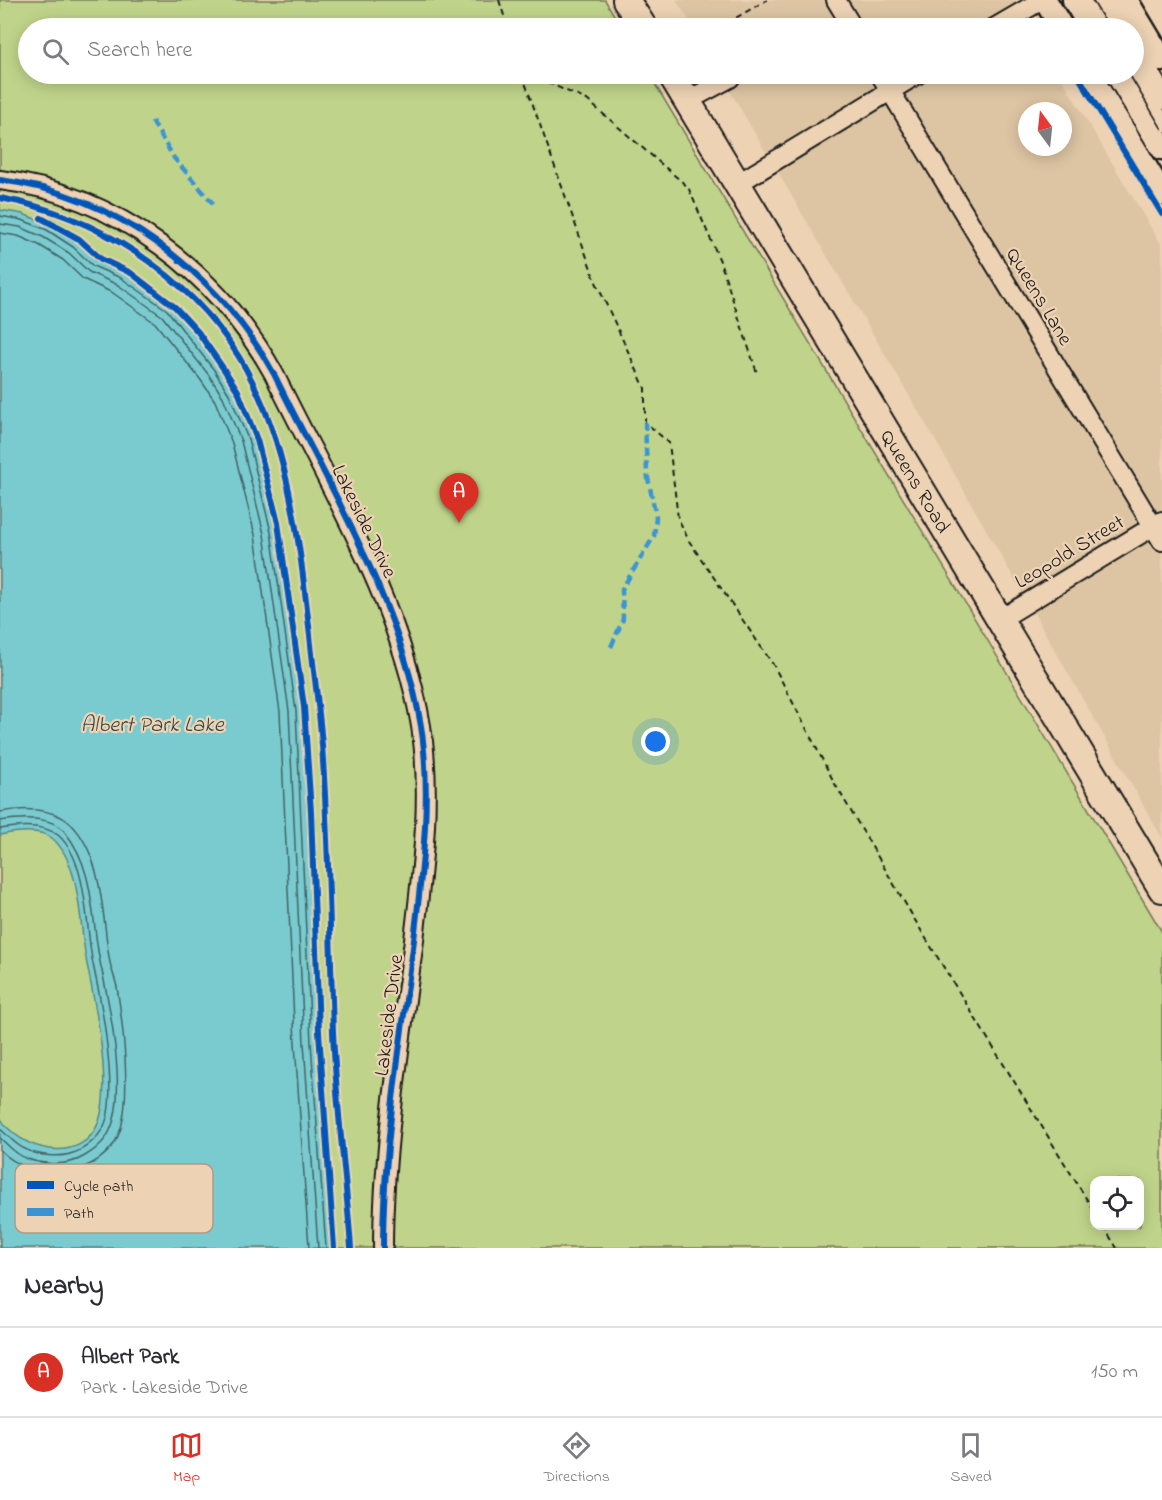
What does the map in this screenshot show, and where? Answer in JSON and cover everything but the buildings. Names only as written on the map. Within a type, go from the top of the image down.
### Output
[{"type":"highway","points":[[627,0],[638,18]]},
{"type":"highway","name":"Queens Road","points":[[677,84],[1162,889]]},
{"type":"main road","points":[[1044,0],[1056,18]]},
{"type":"main road","points":[[1074,0],[1085,18]]},
{"type":"main road","points":[[1103,0],[1114,18]]},
{"type":"main road","points":[[1126,0],[1137,18]]},
{"type":"main road","points":[[1144,30],[1162,60]]},
{"type":"main road","points":[[1144,67],[1162,98]]},
{"type":"main road","points":[[1095,84],[1162,194]]},
{"type":"main road","points":[[1124,84],[1162,148]]},
{"type":"street","points":[[836,0],[847,18]]},
{"type":"street","points":[[1012,18],[1044,0]]},
{"type":"street","points":[[1087,0],[1098,18]]},
{"type":"street","points":[[687,101],[719,84]]},
{"type":"street","name":"Queens Lane","points":[[886,84],[1159,530]]},
{"type":"street","points":[[737,184],[900,84]]},
{"type":"street","points":[[1137,84],[1162,124]]},
{"type":"street","name":"Lakeside Drive","points":[[0,180],[46,190],[117,218],[176,256],[229,307],[261,350],[274,374],[385,599],[401,643],[421,728],[425,802],[418,900],[385,1185],[383,1248]]},
{"type":"street","name":"Leopold Street","points":[[999,620],[1159,530]]},
{"type":"path","points":[[499,0],[505,18]]},
{"type":"path","points":[[736,18],[767,0]]},
{"type":"path","points":[[526,84],[595,279],[645,388],[645,422],[669,443],[678,518],[689,541],[774,666],[835,784],[911,913],[1090,1203]]},
{"type":"path","points":[[551,84],[587,100],[688,187],[720,261],[758,373]]},
{"type":"path","points":[[1106,1230],[1117,1248]]},
{"type":"shaded area","points":[[676,0],[1015,0],[1026,18],[688,18]]},
{"type":"shaded area","points":[[726,84],[1065,84],[1162,246],[1162,838],[930,431]]},
{"type":"green space","points":[[0,0],[605,0],[616,18],[18,18],[18,84],[655,84],[1162,932],[1162,1248],[0,1248]]},
{"type":"water","name":"Albert Park Lake","points":[[0,210],[23,214],[50,225],[77,242],[97,261],[123,272],[171,306],[203,344],[234,390],[254,438],[277,531],[302,710],[317,1043],[332,1248],[0,1248],[0,1117],[9,1129],[35,1145],[50,1149],[65,1149],[79,1145],[91,1135],[99,1121],[104,1086],[98,1021],[84,949],[78,897],[69,864],[53,839],[42,833],[0,835]]},
{"type":"tram line","points":[[1092,0],[1103,18]]},
{"type":"tram line","points":[[1135,84],[1162,129]]},
{"type":"marked path","points":[[152,121],[174,158],[216,207]]},
{"type":"marked path","points":[[611,647],[623,619],[622,589],[654,536],[656,517],[647,473],[645,422]]},
{"type":"cycle path","points":[[1083,84],[1162,214]]},
{"type":"cycle path","points":[[0,180],[43,188],[84,202],[123,221],[160,245],[194,272],[224,303],[251,338],[274,374],[360,546],[397,634],[411,680],[421,726],[426,806],[417,914],[389,1132],[383,1248]]},
{"type":"cycle path","points":[[0,198],[36,206],[71,218],[136,253],[166,275],[194,300],[218,327],[239,357],[270,422],[281,456],[296,527],[321,730],[327,829],[334,1059],[351,1248]]},
{"type":"cycle path","points":[[41,218],[79,239],[101,259],[131,273],[175,307],[198,332],[238,391],[257,440],[278,523],[304,707],[311,812],[319,1032],[334,1248]]},
{"type":"place","name":"Albert Park","points":[[459,523]]}]
